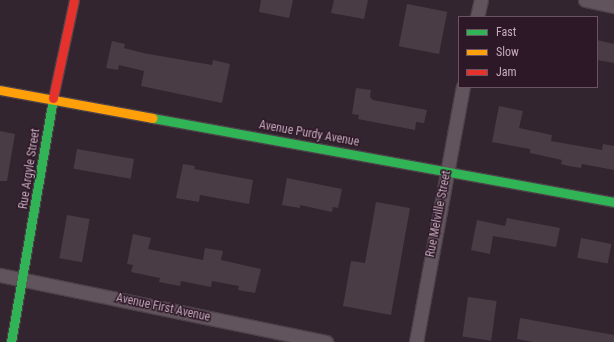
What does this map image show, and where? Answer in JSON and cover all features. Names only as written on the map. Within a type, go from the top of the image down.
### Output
[{"type":"street","name":"Rue Argyle Street","points":[[11,342],[53,100],[74,0]]},
{"type":"street","points":[[477,16],[481,0]]},
{"type":"street","points":[[585,0],[614,6]]},
{"type":"street","name":"Rue Melville Street","points":[[416,342],[463,88]]},
{"type":"street","name":"Avenue Purdy Avenue","points":[[0,90],[614,202]]},
{"type":"street","name":"Avenue First Avenue","points":[[0,275],[326,342]]},
{"type":"building","points":[[261,0],[293,0],[289,18],[259,12]]},
{"type":"building","points":[[334,0],[368,0],[364,19],[331,13]]},
{"type":"building","points":[[407,4],[447,12],[439,54],[399,46]]},
{"type":"building","points":[[598,40],[614,44],[614,63],[598,60]]},
{"type":"building","points":[[112,41],[125,44],[124,48],[143,53],[212,65],[213,60],[230,64],[222,103],[141,86],[144,71],[119,65],[118,70],[106,68]]},
{"type":"building","points":[[356,88],[371,90],[370,97],[373,100],[427,110],[424,123],[416,122],[415,130],[358,119],[359,115],[352,114]]},
{"type":"building","points":[[499,106],[523,111],[519,128],[552,135],[551,141],[602,150],[603,144],[614,146],[614,170],[582,164],[581,168],[569,166],[561,164],[562,160],[530,153],[530,149],[492,142]]},
{"type":"building","points":[[0,131],[15,134],[7,181],[0,181]]},
{"type":"building","points":[[77,149],[134,159],[131,179],[74,169]]},
{"type":"building","points":[[183,164],[195,166],[194,169],[253,180],[249,204],[200,195],[199,202],[176,198]]},
{"type":"building","points":[[287,178],[342,189],[338,208],[333,207],[332,212],[300,205],[300,208],[282,205]]},
{"type":"building","points":[[376,202],[410,208],[391,315],[343,306],[351,261],[365,263]]},
{"type":"building","points":[[67,215],[90,219],[82,262],[59,258]]},
{"type":"building","points":[[507,218],[560,228],[556,247],[493,236],[490,254],[471,250],[477,220],[505,226]]},
{"type":"building","points":[[133,234],[151,238],[148,249],[203,260],[205,248],[223,251],[221,260],[261,269],[255,293],[238,290],[239,286],[212,281],[211,287],[181,281],[180,286],[159,282],[160,278],[131,272],[133,265],[127,264]]},
{"type":"building","points":[[581,238],[611,244],[608,264],[577,258]]},
{"type":"building","points":[[468,297],[497,301],[491,341],[462,337]]},
{"type":"building","points":[[520,318],[614,335],[614,342],[533,342],[517,339]]},
{"type":"traffic: fast","points":[[11,342],[53,98]]},
{"type":"traffic: fast","points":[[152,118],[614,202]]},
{"type":"traffic: slow","points":[[0,90],[152,118]]},
{"type":"traffic: jam","points":[[53,98],[74,0]]}]
